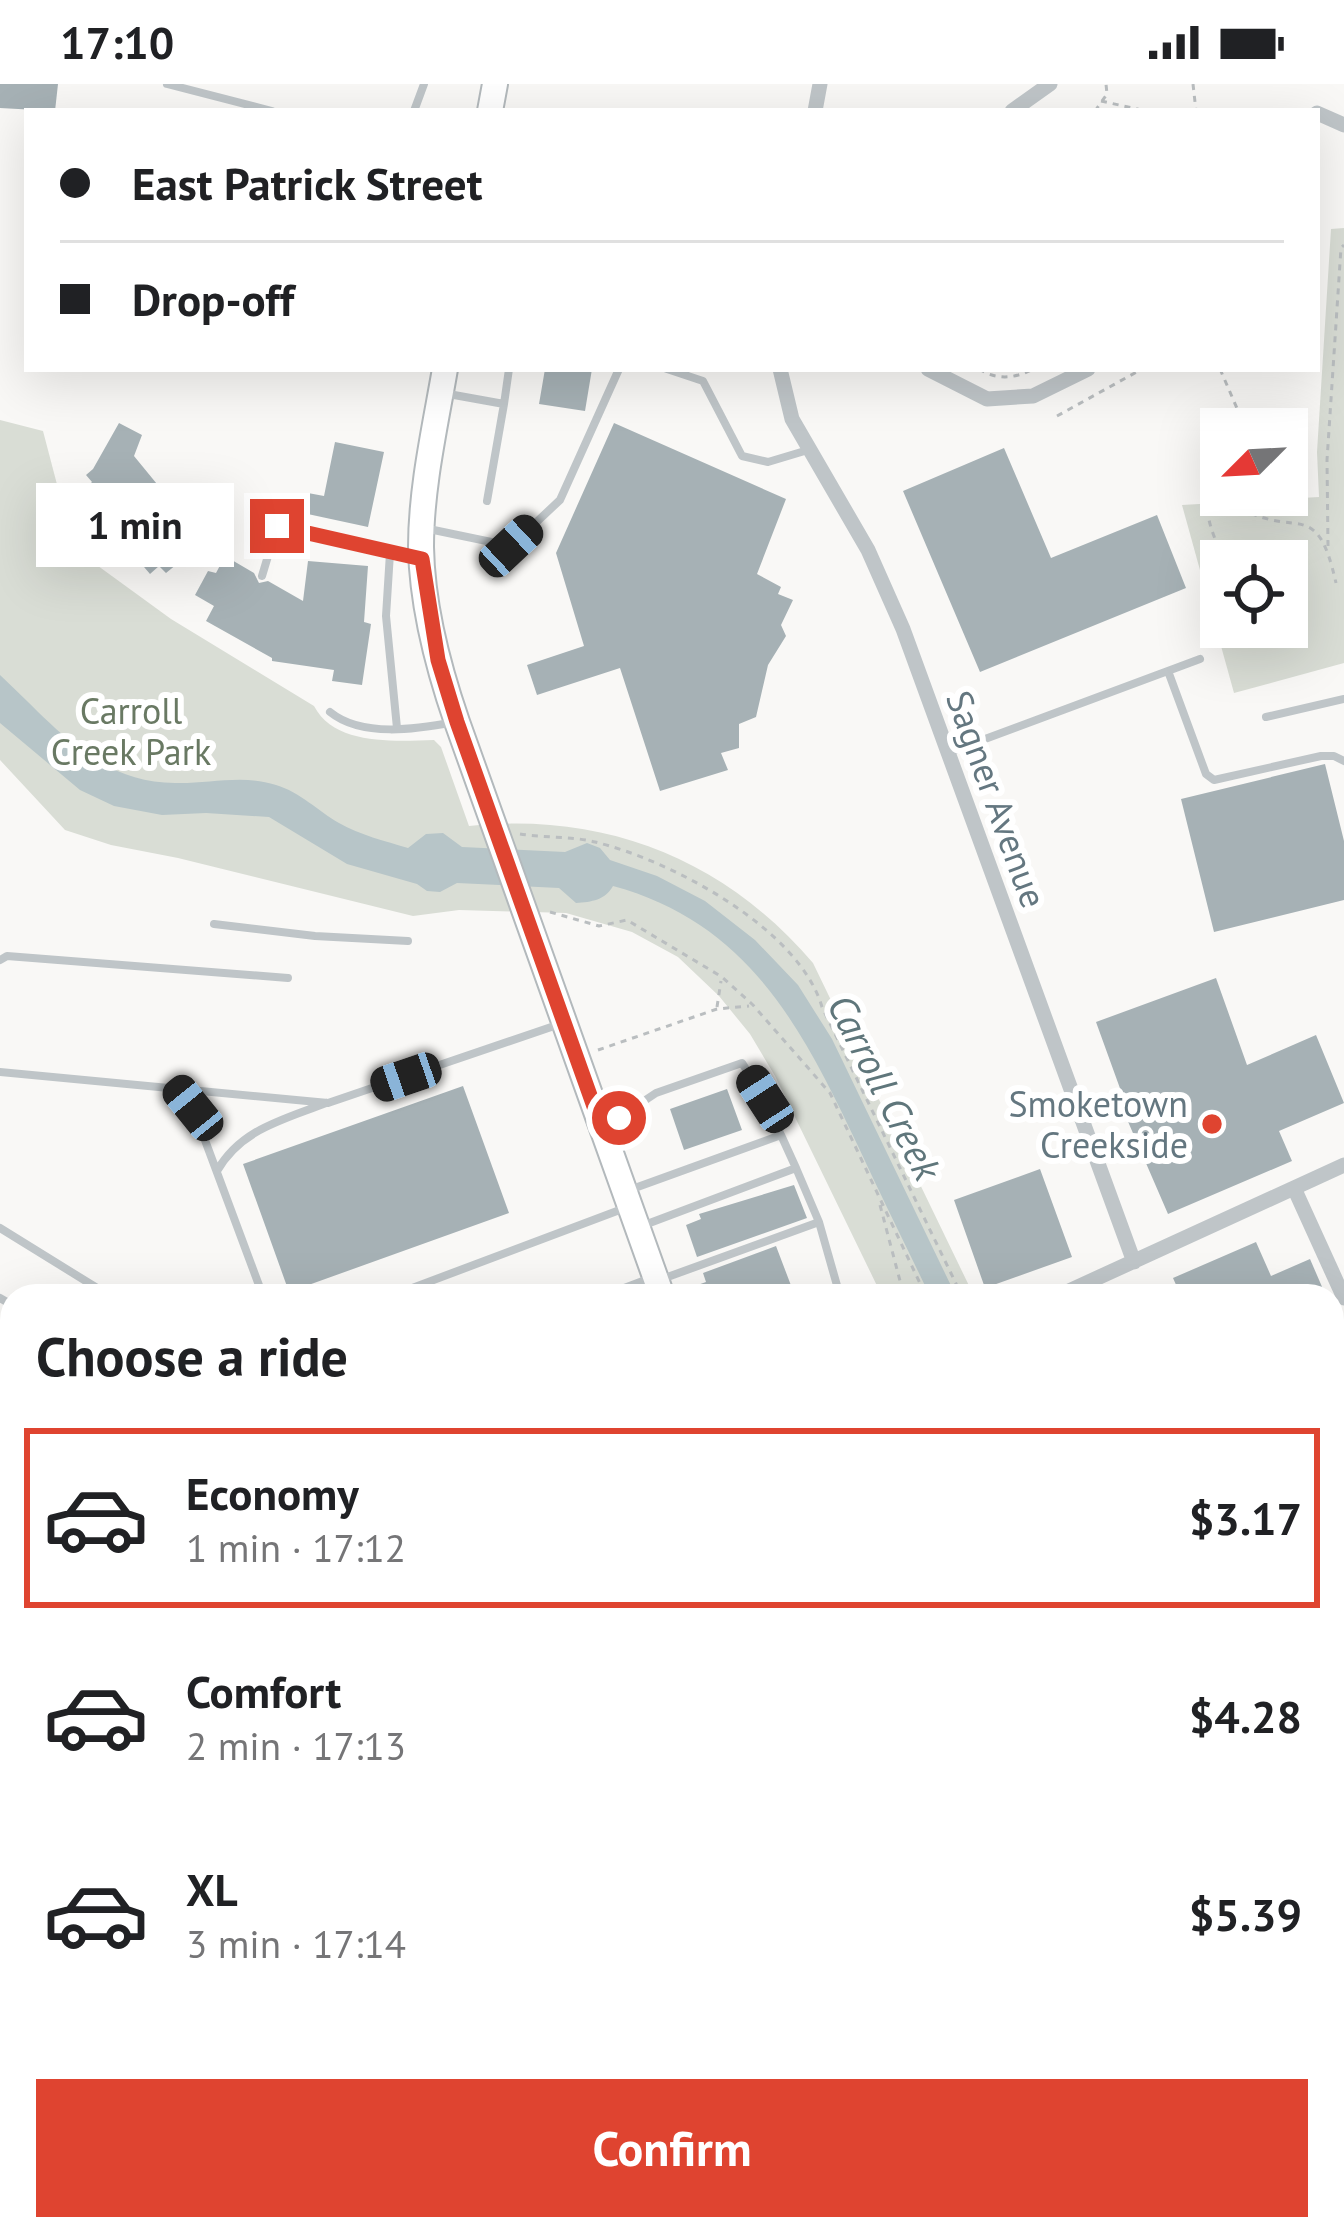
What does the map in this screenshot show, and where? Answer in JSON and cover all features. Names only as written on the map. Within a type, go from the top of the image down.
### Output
[{"type":"main road","points":[[443,381],[422,559],[435,644],[457,722],[506,839],[518,890],[658,1284]]},
{"type":"street","points":[[1016,108],[1049,84]]},
{"type":"street","name":"Sagner Avenue","points":[[779,372],[783,394],[808,450],[886,586],[1134,1262]]},
{"type":"street","points":[[934,372],[987,399],[1033,396],[1082,372]]},
{"type":"street","points":[[1085,1284],[1344,1165]]},
{"type":"street","points":[[1294,1188],[1338,1284]]},
{"type":"lane","points":[[167,84],[260,108]]},
{"type":"lane","points":[[488,501],[509,372]]},
{"type":"lane","points":[[423,527],[511,546],[560,500],[618,372]]},
{"type":"lane","points":[[677,372],[703,381],[742,456],[768,462],[808,450]]},
{"type":"lane","points":[[443,381],[504,404]]},
{"type":"lane","points":[[262,576],[277,526],[422,559]]},
{"type":"lane","points":[[390,553],[386,616],[397,728]]},
{"type":"lane","points":[[949,753],[1200,659]]},
{"type":"lane","points":[[1168,670],[1206,774],[1214,780],[1321,756],[1344,761]]},
{"type":"lane","points":[[1266,717],[1344,699]]},
{"type":"lane","points":[[330,712],[358,725],[397,728],[457,722]]},
{"type":"lane","points":[[214,924],[408,941]]},
{"type":"lane","points":[[0,960],[7,956],[288,978]]},
{"type":"lane","points":[[217,1171],[229,1149],[242,1138],[328,1102],[564,1023]]},
{"type":"lane","points":[[602,1129],[656,1094],[742,1063],[765,1099],[796,1168],[819,1222],[837,1284]]},
{"type":"lane","points":[[0,1072],[328,1102]]},
{"type":"lane","points":[[177,1087],[193,1108],[259,1284]]},
{"type":"lane","points":[[424,1284],[631,1208],[781,1136]]},
{"type":"lane","points":[[631,1208],[796,1168]]},
{"type":"lane","points":[[661,1284],[819,1222]]},
{"type":"lane","points":[[0,1228],[91,1284]]},
{"type":"path","points":[[1097,108],[1107,94],[1106,84]]},
{"type":"path","points":[[1102,101],[1133,108]]},
{"type":"path","points":[[1336,583],[1328,546],[1327,460],[1344,244]]},
{"type":"path","points":[[989,372],[1028,372]]},
{"type":"path","points":[[1057,416],[1137,372]]},
{"type":"path","points":[[1221,372],[1237,408]]},
{"type":"path","points":[[1255,516],[1292,519],[1313,530],[1328,546]]},
{"type":"path","points":[[506,839],[589,840],[653,859],[730,902],[790,957],[816,986],[956,1284]]},
{"type":"path","points":[[546,910],[598,926],[627,920],[722,977],[753,1005],[830,1093],[920,1284]]},
{"type":"path","points":[[717,1009],[722,977]]},
{"type":"path","points":[[596,1051],[717,1009],[753,1005]]},
{"type":"path","points":[[878,1197],[901,1284]]},
{"type":"green space","points":[[1344,228],[1344,663],[1234,693],[1222,648],[1308,648],[1308,540],[1200,540],[1200,570],[1182,505],[1200,504],[1200,516],[1308,516],[1308,498],[1319,497],[1317,452],[1331,229]]},
{"type":"green space","name":"Carroll Creek Park","points":[[0,420],[43,431],[70,534],[94,563],[171,619],[314,706],[336,728],[367,738],[434,740],[441,747],[469,826],[568,827],[659,850],[701,870],[778,927],[813,963],[968,1284],[876,1284],[750,1034],[678,957],[632,932],[566,913],[459,910],[413,916],[111,845],[65,830],[0,760]]},
{"type":"shaded area","points":[[0,675],[78,747],[122,773],[175,783],[238,780],[276,785],[347,827],[408,848],[426,834],[443,833],[462,847],[565,852],[587,843],[600,848],[610,860],[657,876],[705,901],[755,940],[798,985],[832,1039],[950,1284],[924,1284],[837,1102],[792,1022],[736,953],[701,926],[660,903],[613,886],[598,899],[576,903],[559,888],[457,883],[440,892],[427,891],[347,864],[269,817],[162,815],[114,806],[80,790],[0,723]]},
{"type":"building","points":[[0,84],[58,84],[55,108],[0,108]]},
{"type":"building","points":[[544,372],[592,372],[585,411],[539,404]]},
{"type":"building","points":[[119,423],[142,435],[134,456],[193,528],[180,540],[184,547],[177,553],[182,560],[166,573],[159,566],[150,574],[81,493],[92,482],[86,475]]},
{"type":"building","points":[[614,423],[786,499],[757,574],[781,587],[778,594],[793,600],[781,625],[786,636],[768,665],[756,717],[739,724],[739,748],[721,753],[728,770],[660,791],[620,668],[537,695],[527,665],[584,646],[556,553]]},
{"type":"building","points":[[335,442],[384,452],[368,527],[303,513],[308,493],[324,496]]},
{"type":"building","points":[[1004,448],[1051,558],[1157,515],[1186,588],[980,672],[903,491]]},
{"type":"building","points":[[225,556],[254,573],[259,583],[268,581],[303,601],[308,561],[368,566],[364,622],[371,624],[362,685],[332,681],[334,670],[272,661],[206,621],[214,606],[195,595],[208,571],[216,573]]},
{"type":"building","points":[[1325,764],[1344,841],[1344,900],[1214,932],[1181,799]]},
{"type":"building","name":"Smoketown Creekside","points":[[1216,978],[1247,1065],[1316,1035],[1344,1103],[1279,1131],[1292,1161],[1168,1214],[1126,1117],[1130,1116],[1096,1022]]},
{"type":"building","points":[[463,1086],[509,1213],[311,1284],[286,1284],[243,1164]]},
{"type":"building","points":[[727,1089],[742,1130],[684,1150],[670,1109]]},
{"type":"building","points":[[1040,1169],[1072,1257],[996,1284],[984,1284],[954,1200]]},
{"type":"building","points":[[794,1185],[807,1218],[697,1257],[686,1225],[701,1219],[699,1214]]},
{"type":"building","points":[[1256,1242],[1271,1276],[1310,1259],[1321,1284],[1176,1284],[1173,1278]]},
{"type":"building","points":[[776,1246],[790,1284],[700,1284],[706,1282],[703,1273]]},
{"type":"place","name":"Smoketown Creekside","points":[[1212,1124]]},
{"type":"route","points":[[277,526],[422,559],[438,660],[457,722],[602,1129],[619,1118]]},
{"type":"water label","name":"Carroll Creek","points":[[885,1087]]}]
